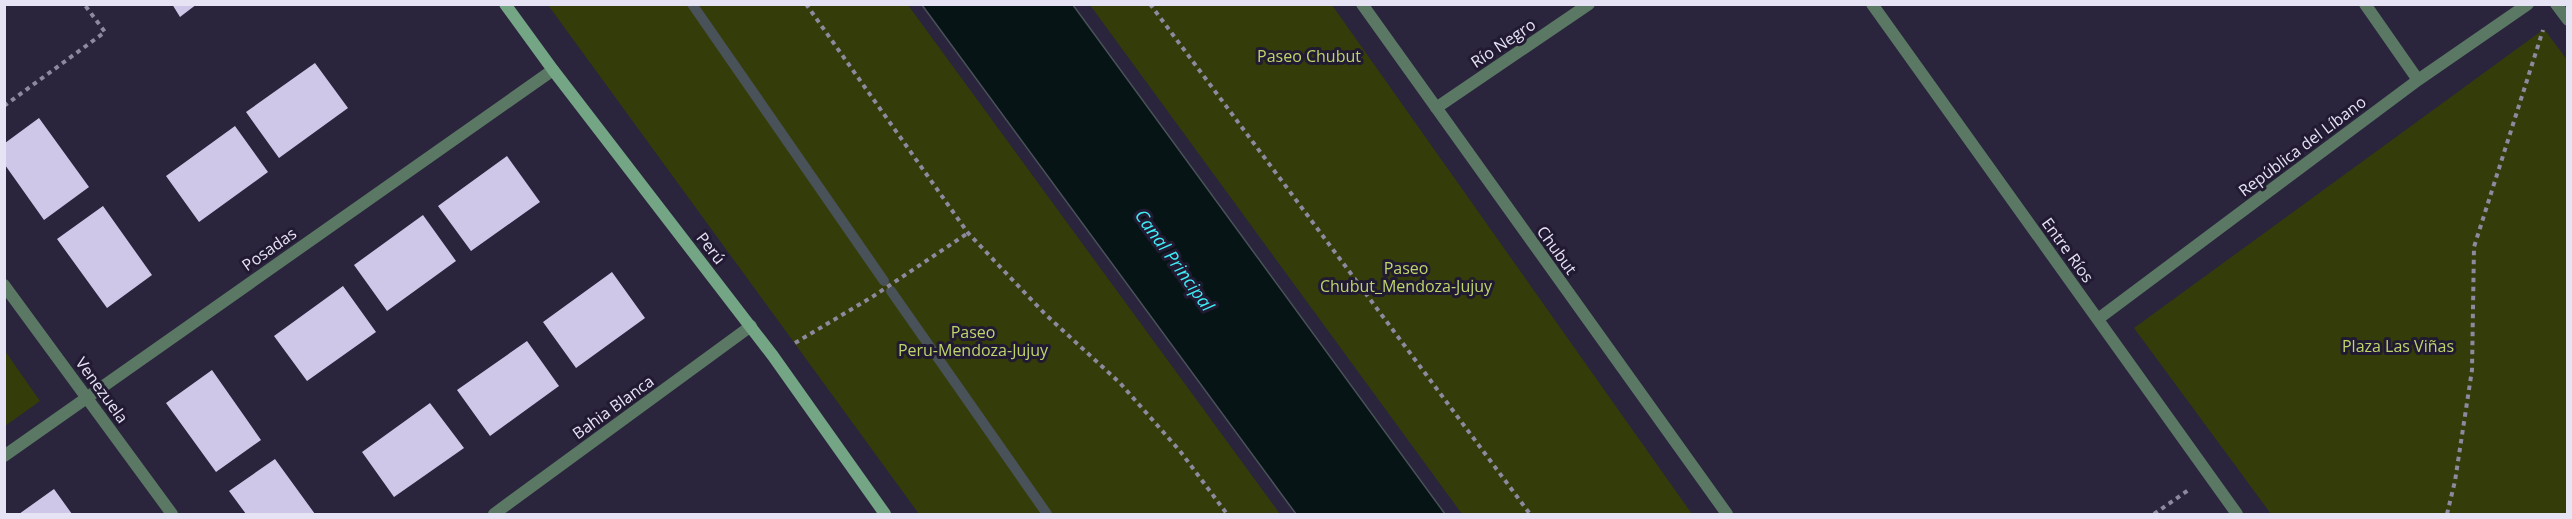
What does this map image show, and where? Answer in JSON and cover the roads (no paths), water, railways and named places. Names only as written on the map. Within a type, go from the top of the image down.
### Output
[{"type":"main road","name":"Perú","points":[[505,4],[553,70],[751,326],[885,514]]},
{"type":"street","name":"Chubut","points":[[1362,4],[1727,514]]},
{"type":"street","name":"Río Negro","points":[[1436,108],[1588,4]]},
{"type":"street","name":"Entre Ríos","points":[[1872,4],[2237,514]]},
{"type":"street","points":[[2366,4],[2418,80]]},
{"type":"street","name":"República del Líbano","points":[[2098,319],[2418,80],[2528,4]]},
{"type":"street","points":[[2556,4],[2568,20]]},
{"type":"street","name":"Posadas","points":[[4,456],[553,70]]},
{"type":"street","name":"Venezuela","points":[[4,285],[172,514]]},
{"type":"street","name":"Bahia Blanca","points":[[494,514],[751,326]]},
{"type":"water","name":"Canal Principal","points":[[922,5],[1073,5],[1445,514],[1296,514]]},
{"type":"waterway","points":[[692,4],[884,281]]},
{"type":"waterway","points":[[891,291],[1047,514]]},
{"type":"park label","name":"Paseo Chubut","points":[[1309,56]]},
{"type":"park label","name":"Paseo Chubut_Mendoza-Jujuy","points":[[1406,277]]},
{"type":"park label","name":"Paseo Peru-Mendoza-Jujuy","points":[[973,341]]},
{"type":"park label","name":"Plaza Las Viñas","points":[[2398,346]]}]
